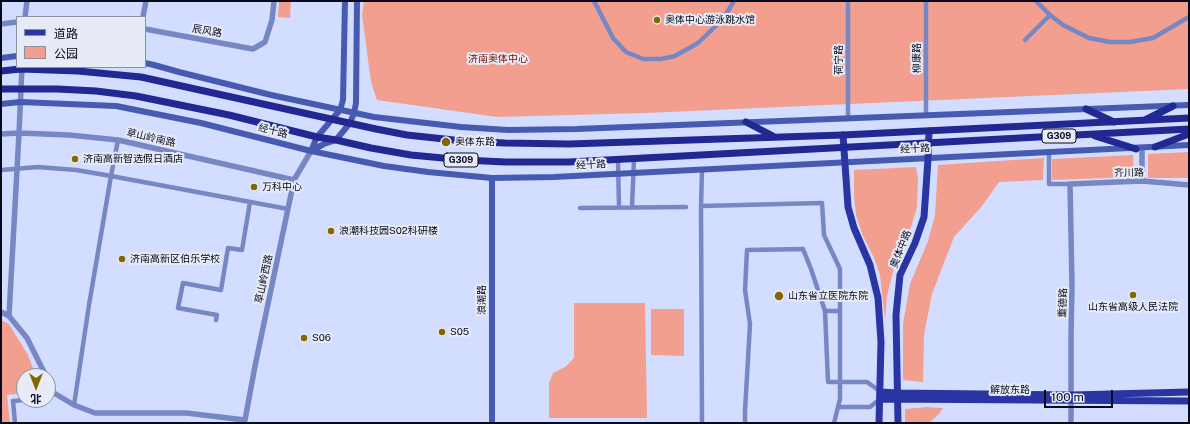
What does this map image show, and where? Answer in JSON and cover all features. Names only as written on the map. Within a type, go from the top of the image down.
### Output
[{"type":"highway","name":"经十路","points":[[1,71],[22,68],[78,71],[141,77],[407,135],[464,141],[505,143],[569,144],[843,135],[1116,123],[1189,118]]},
{"type":"highway","name":"经十路","points":[[1,89],[20,88],[80,90],[136,96],[229,115],[316,137],[371,148],[411,155],[505,162],[618,160],[1189,129]]},
{"type":"highway","points":[[1141,121],[1173,106]]},
{"type":"highway","points":[[1086,109],[1116,123]]},
{"type":"highway","points":[[746,122],[774,137]]},
{"type":"highway","points":[[1089,134],[1139,148]]},
{"type":"highway","points":[[1155,147],[1189,134]]},
{"type":"main road","points":[[311,151],[316,137],[340,110],[343,100],[345,1]]},
{"type":"main road","points":[[311,151],[336,140],[350,123],[354,113],[356,103],[357,1]]},
{"type":"main road","points":[[1,58],[16,56]]},
{"type":"main road","points":[[146,63],[271,95],[374,117],[461,127],[508,130],[583,129],[1189,105]]},
{"type":"main road","name":"经十路","points":[[1,104],[20,102],[116,106],[201,123],[311,151],[384,166],[492,178],[619,174],[1189,145]]},
{"type":"main road","name":"奥体中路","points":[[898,423],[896,314],[900,275],[924,217],[929,131]]},
{"type":"main road","points":[[843,135],[848,207],[854,228],[870,265],[878,298],[881,342],[880,423]]},
{"type":"main road","name":"浪潮路","points":[[492,178],[492,423]]},
{"type":"main road","name":"解放东路","points":[[1072,398],[1189,392]]},
{"type":"main road","name":"解放东路","points":[[880,395],[1189,401]]},
{"type":"street","points":[[25,16],[27,1]]},
{"type":"street","points":[[143,16],[146,1]]},
{"type":"street","name":"辰风路","points":[[146,29],[252,49],[265,42],[272,20],[274,1]]},
{"type":"street","points":[[594,1],[613,38],[626,52],[643,59],[661,59],[675,56],[698,44],[723,20],[734,1]]},
{"type":"street","name":"荷宁路","points":[[848,1],[848,118]]},
{"type":"street","name":"柳康路","points":[[926,1],[926,116]]},
{"type":"street","points":[[1036,1],[1063,25],[1089,38],[1110,42],[1130,42],[1153,38],[1189,17]]},
{"type":"street","points":[[1025,40],[1050,15]]},
{"type":"street","points":[[1,24],[16,22]]},
{"type":"street","points":[[9,316],[22,68]]},
{"type":"street","name":"草山岭南路","points":[[1,134],[19,133],[69,135],[118,140],[294,180]]},
{"type":"street","points":[[56,394],[74,404],[89,305],[118,140]]},
{"type":"street","points":[[1139,148],[1142,182]]},
{"type":"street","name":"草山岭西路","points":[[74,404],[95,412],[186,413],[245,420],[294,180],[311,151]]},
{"type":"street","points":[[1049,153],[1048,184],[1070,184]]},
{"type":"street","points":[[632,207],[634,159]]},
{"type":"street","points":[[618,160],[619,207]]},
{"type":"street","points":[[1,170],[38,167],[76,170],[288,209]]},
{"type":"street","points":[[702,170],[702,423]]},
{"type":"street","name":"齐川路","points":[[1070,184],[1142,182],[1189,184]]},
{"type":"street","name":"重德路","points":[[1070,184],[1072,284],[1071,423]]},
{"type":"street","points":[[216,320],[217,315],[178,308],[183,283],[221,290],[228,248],[242,250],[250,202]]},
{"type":"street","points":[[701,206],[822,203],[824,234],[840,269],[840,399],[834,423]]},
{"type":"street","points":[[580,208],[686,207]]},
{"type":"street","points":[[746,423],[744,411],[750,324],[745,290],[747,250],[802,250],[811,269],[825,312],[828,382],[867,382],[880,395],[870,407],[838,407]]},
{"type":"street","points":[[825,312],[840,311]]},
{"type":"street","points":[[1,312],[9,316],[27,338],[42,368]]},
{"type":"street","points":[[15,423],[12,401],[16,401]]},
{"type":"green space","points":[[279,1],[291,1],[290,18],[278,17]]},
{"type":"green space","name":"济南奥体中心","points":[[364,1],[1189,1],[1189,89],[646,113],[497,117],[377,100],[371,82],[362,15]]},
{"type":"green space","points":[[1189,152],[1189,178],[1148,178],[1148,154]]},
{"type":"green space","points":[[1133,155],[1134,177],[1052,180],[1052,159]]},
{"type":"green space","points":[[1044,158],[1043,180],[999,182],[982,206],[954,237],[932,294],[924,335],[923,382],[903,380],[903,324],[910,284],[928,241],[935,215],[938,165]]},
{"type":"green space","points":[[916,167],[918,179],[917,207],[911,227],[894,268],[887,296],[885,320],[880,275],[874,258],[863,236],[856,215],[854,170]]},
{"type":"green space","points":[[574,303],[645,303],[647,418],[549,418],[549,383],[553,373],[565,367],[574,358]]},
{"type":"green space","points":[[651,309],[684,309],[684,356],[651,355]]},
{"type":"green space","points":[[1,320],[9,324],[28,355],[33,368],[16,368],[16,394],[7,395],[10,423],[1,423]]},
{"type":"green space","points":[[927,407],[943,408],[929,423],[905,423],[905,409]]},
{"type":"place","name":"奥体中心游泳跳水馆","points":[[657,20]]},
{"type":"place","name":"奥体东路","points":[[446,142]]},
{"type":"place","name":"济南高新智选假日酒店","points":[[75,159]]},
{"type":"place","name":"万科中心","points":[[254,187]]},
{"type":"place","name":"浪潮科技园S02科研楼","points":[[331,231]]},
{"type":"place","name":"济南高新区伯乐学校","points":[[122,259]]},
{"type":"place","name":"山东省高级人民法院","points":[[1133,295]]},
{"type":"place","name":"山东省立医院东院","points":[[779,296]]},
{"type":"place","name":"S05","points":[[442,332]]},
{"type":"place","name":"S06","points":[[304,338]]}]
